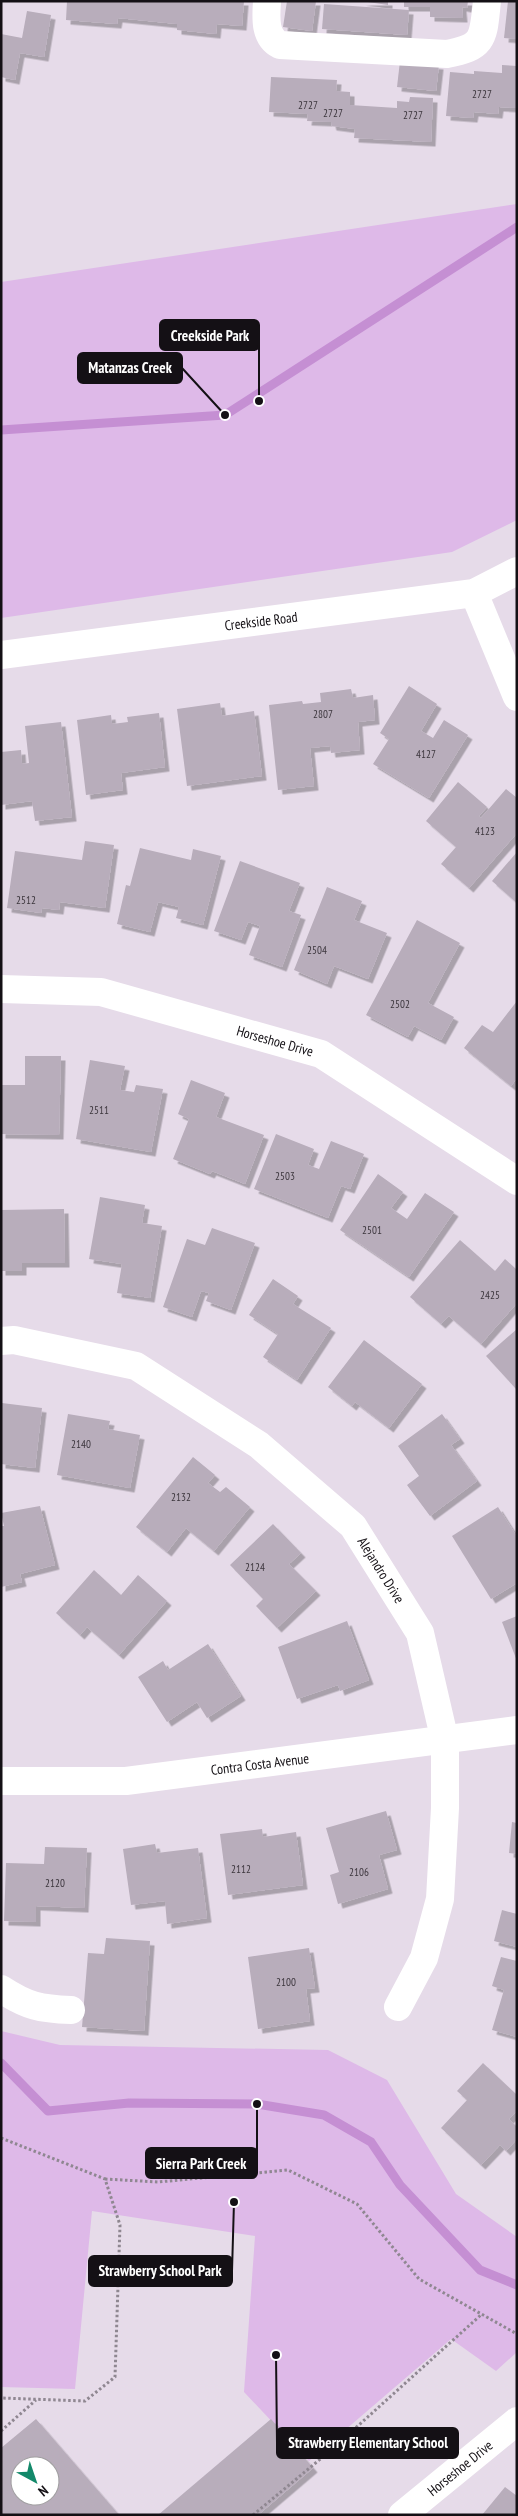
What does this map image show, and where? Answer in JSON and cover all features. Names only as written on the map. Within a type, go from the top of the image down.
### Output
[{"type":"street","points":[[267,1],[266,21],[270,36],[274,42],[280,45],[447,54],[473,48],[479,42],[483,35],[487,1]]},
{"type":"street","name":"Creekside Road","points":[[1,655],[474,593],[517,571]]},
{"type":"street","points":[[474,593],[517,697]]},
{"type":"street","name":"Horseshoe Drive","points":[[1,989],[101,992],[321,1054],[517,1181]]},
{"type":"street","name":"Alejandro Drive","points":[[1,1341],[14,1340],[136,1366],[259,1445],[353,1526],[420,1633],[445,1741],[445,1808],[440,1899],[424,1958],[398,2007]]},
{"type":"street","name":"Contra Costa Avenue","points":[[1,1781],[126,1781],[445,1741],[517,1730]]},
{"type":"street","points":[[1,1988],[23,2003],[45,2009],[71,2010]]},
{"type":"street","name":"Horseshoe Drive","points":[[402,2515],[517,2422]]},
{"type":"path","points":[[1,2138],[105,2179],[158,2182],[288,2170],[357,2204],[419,2280],[517,2334]]},
{"type":"path","points":[[1,2398],[85,2401],[116,2377],[120,2226],[105,2179]]},
{"type":"path","points":[[253,2515],[330,2451],[482,2314]]},
{"type":"path","points":[[1,2431],[37,2400]]},
{"type":"shaded area","points":[[517,204],[517,520],[452,552],[1,618],[1,282]]},
{"type":"shaded area","points":[[1,2031],[60,2045],[328,2050],[387,2080],[456,2194],[517,2237],[517,2352],[496,2371],[451,2339],[309,2461],[244,2392],[255,2236],[92,2211],[75,2389],[1,2387]]},
{"type":"building","points":[[67,1],[244,1],[242,26],[217,24],[216,34],[177,30],[177,24],[118,18],[117,24],[66,20]]},
{"type":"building","points":[[287,1],[316,1],[312,31],[283,27]]},
{"type":"building","points":[[361,1],[388,1],[388,5]]},
{"type":"building","points":[[404,1],[468,1],[467,8],[462,7],[463,18],[430,17],[430,7],[404,7]]},
{"type":"building","points":[[508,1],[517,1],[517,39],[504,38]]},
{"type":"building","points":[[324,4],[409,10],[407,35],[322,29]]},
{"type":"building","points":[[27,11],[51,15],[44,57],[20,53],[15,80],[1,77],[1,34],[22,38]]},
{"type":"building","points":[[400,61],[439,65],[436,91],[397,87]]},
{"type":"building","points":[[502,65],[517,66],[517,108],[499,107],[498,114],[474,112],[473,118],[446,116],[450,72],[474,74],[474,71],[502,73]]},
{"type":"building","points":[[271,77],[337,80],[336,91],[350,92],[350,105],[397,108],[397,101],[409,102],[410,97],[433,98],[431,142],[354,138],[355,129],[332,126],[331,122],[307,121],[308,114],[269,112]]},
{"type":"building","points":[[409,686],[437,704],[421,731],[433,738],[444,720],[468,735],[429,798],[373,764],[389,739],[380,733]]},
{"type":"building","points":[[351,689],[353,698],[373,695],[375,720],[358,722],[360,750],[331,753],[330,746],[310,748],[314,786],[278,790],[269,705],[302,701],[303,704],[321,702],[320,693]]},
{"type":"building","points":[[220,703],[222,716],[254,711],[262,776],[187,786],[177,709]]},
{"type":"building","points":[[159,713],[165,767],[121,773],[123,790],[86,795],[77,720],[111,715],[112,724],[128,722],[127,717]]},
{"type":"building","points":[[61,722],[72,817],[35,821],[32,801],[1,805],[1,752],[21,750],[22,764],[29,763],[25,726]]},
{"type":"building","points":[[458,782],[487,807],[479,816],[481,818],[506,789],[517,798],[517,833],[469,888],[441,864],[456,847],[426,821]]},
{"type":"building","points":[[85,841],[114,845],[105,908],[60,902],[59,910],[42,908],[41,913],[7,908],[15,851],[82,860]]},
{"type":"building","points":[[140,848],[191,860],[193,849],[221,856],[203,925],[176,918],[179,907],[158,902],[150,932],[117,924],[126,885],[130,886]]},
{"type":"building","points":[[517,852],[517,903],[492,881]]},
{"type":"building","points":[[240,861],[300,883],[289,911],[301,915],[282,967],[249,955],[260,926],[248,922],[241,940],[214,931]]},
{"type":"building","points":[[327,887],[362,901],[354,920],[387,933],[368,979],[334,966],[327,984],[294,970]]},
{"type":"building","points":[[417,920],[460,943],[428,1003],[454,1017],[441,1040],[414,1026],[408,1037],[366,1015]]},
{"type":"building","points":[[517,1001],[517,1078],[511,1086],[464,1048],[482,1025],[493,1032]]},
{"type":"building","points":[[25,1056],[61,1056],[59,1135],[1,1134],[1,1085],[25,1085]]},
{"type":"building","points":[[90,1060],[125,1066],[120,1090],[134,1092],[136,1085],[163,1089],[151,1152],[76,1139]]},
{"type":"building","points":[[191,1080],[225,1093],[216,1117],[264,1135],[245,1184],[212,1171],[210,1174],[173,1159],[189,1119],[178,1114]]},
{"type":"building","points":[[276,1134],[314,1149],[308,1165],[319,1169],[331,1141],[364,1154],[350,1189],[341,1186],[328,1218],[254,1189]]},
{"type":"building","points":[[378,1174],[403,1192],[391,1208],[407,1219],[425,1193],[454,1212],[409,1277],[340,1230]]},
{"type":"building","points":[[100,1197],[145,1205],[142,1223],[162,1226],[150,1298],[117,1293],[122,1264],[89,1259]]},
{"type":"building","points":[[64,1209],[65,1263],[22,1263],[22,1271],[1,1271],[1,1210]]},
{"type":"building","points":[[212,1228],[255,1243],[231,1310],[206,1301],[209,1293],[201,1291],[192,1317],[163,1307],[187,1239],[205,1245]]},
{"type":"building","points":[[460,1240],[495,1271],[505,1259],[517,1270],[517,1303],[481,1344],[449,1316],[441,1324],[410,1297]]},
{"type":"building","points":[[273,1279],[298,1296],[293,1304],[331,1328],[297,1380],[263,1357],[278,1334],[249,1315]]},
{"type":"building","points":[[517,1329],[517,1390],[486,1356]]},
{"type":"building","points":[[364,1340],[422,1384],[389,1428],[355,1402],[352,1406],[328,1387]]},
{"type":"building","points":[[2,1403],[42,1408],[35,1468],[1,1464]]},
{"type":"building","points":[[68,1414],[110,1421],[108,1429],[140,1435],[130,1488],[57,1475]]},
{"type":"building","points":[[442,1414],[460,1439],[451,1445],[477,1481],[430,1516],[407,1485],[419,1476],[398,1446]]},
{"type":"building","points":[[193,1457],[215,1475],[208,1483],[220,1492],[226,1487],[250,1507],[214,1551],[186,1528],[167,1552],[136,1527]]},
{"type":"building","points":[[40,1506],[55,1565],[20,1574],[22,1582],[1,1587],[1,1526],[4,1526],[1,1513]]},
{"type":"building","points":[[498,1507],[517,1537],[517,1583],[491,1599],[452,1536]]},
{"type":"building","points":[[273,1524],[301,1553],[289,1564],[316,1591],[277,1628],[256,1606],[263,1599],[230,1565]]},
{"type":"building","points":[[94,1570],[121,1595],[138,1575],[167,1601],[119,1655],[87,1627],[80,1635],[56,1613]]},
{"type":"building","points":[[517,1616],[517,1661],[502,1622]]},
{"type":"building","points":[[347,1621],[369,1680],[340,1691],[338,1685],[297,1699],[278,1647]]},
{"type":"building","points":[[208,1644],[241,1696],[207,1718],[197,1702],[167,1722],[138,1677],[163,1661],[168,1670]]},
{"type":"building","points":[[386,1811],[397,1850],[379,1855],[388,1889],[338,1904],[330,1875],[339,1872],[326,1828]]},
{"type":"building","points":[[512,1822],[517,1823],[517,1854],[509,1853]]},
{"type":"building","points":[[262,1829],[263,1837],[296,1832],[303,1885],[228,1895],[220,1834]]},
{"type":"building","points":[[155,1844],[157,1853],[198,1848],[207,1918],[167,1924],[165,1901],[131,1905],[123,1849]]},
{"type":"building","points":[[45,1847],[87,1848],[84,1908],[36,1906],[36,1922],[4,1921],[6,1863],[44,1864]]},
{"type":"building","points":[[502,1910],[517,1914],[517,1947],[494,1941]]},
{"type":"building","points":[[106,1938],[150,1941],[144,2031],[82,2027],[88,1953],[104,1954]]},
{"type":"building","points":[[309,1948],[315,1988],[306,1989],[310,2021],[258,2029],[248,1957]]},
{"type":"building","points":[[501,1957],[517,1961],[517,2037],[492,2030],[504,1990],[492,1986]]},
{"type":"building","points":[[483,2063],[517,2095],[517,2111],[509,2119],[517,2127],[517,2139],[506,2151],[500,2145],[481,2165],[441,2128],[467,2100],[457,2091]]},
{"type":"building","points":[[36,2419],[119,2515],[1,2515],[1,2448]]},
{"type":"building","points":[[271,2419],[313,2468],[258,2515],[158,2515]]},
{"type":"building","points":[[505,2487],[517,2496],[517,2515],[482,2515]]},
{"type":"waterway","points":[[1,430],[225,415],[517,227]]},
{"type":"waterway","points":[[1,2063],[48,2111],[129,2103],[257,2104],[324,2115],[371,2142],[400,2185],[480,2270],[517,2285]]},
{"type":"place","name":"Creekside Park","points":[[259,401]]},
{"type":"place","name":"Matanzas Creek","points":[[225,415]]},
{"type":"place","name":"Sierra Park Creek","points":[[257,2104]]},
{"type":"place","name":"Strawberry School Park","points":[[234,2202]]},
{"type":"place","name":"Strawberry Elementary School","points":[[276,2355]]}]
